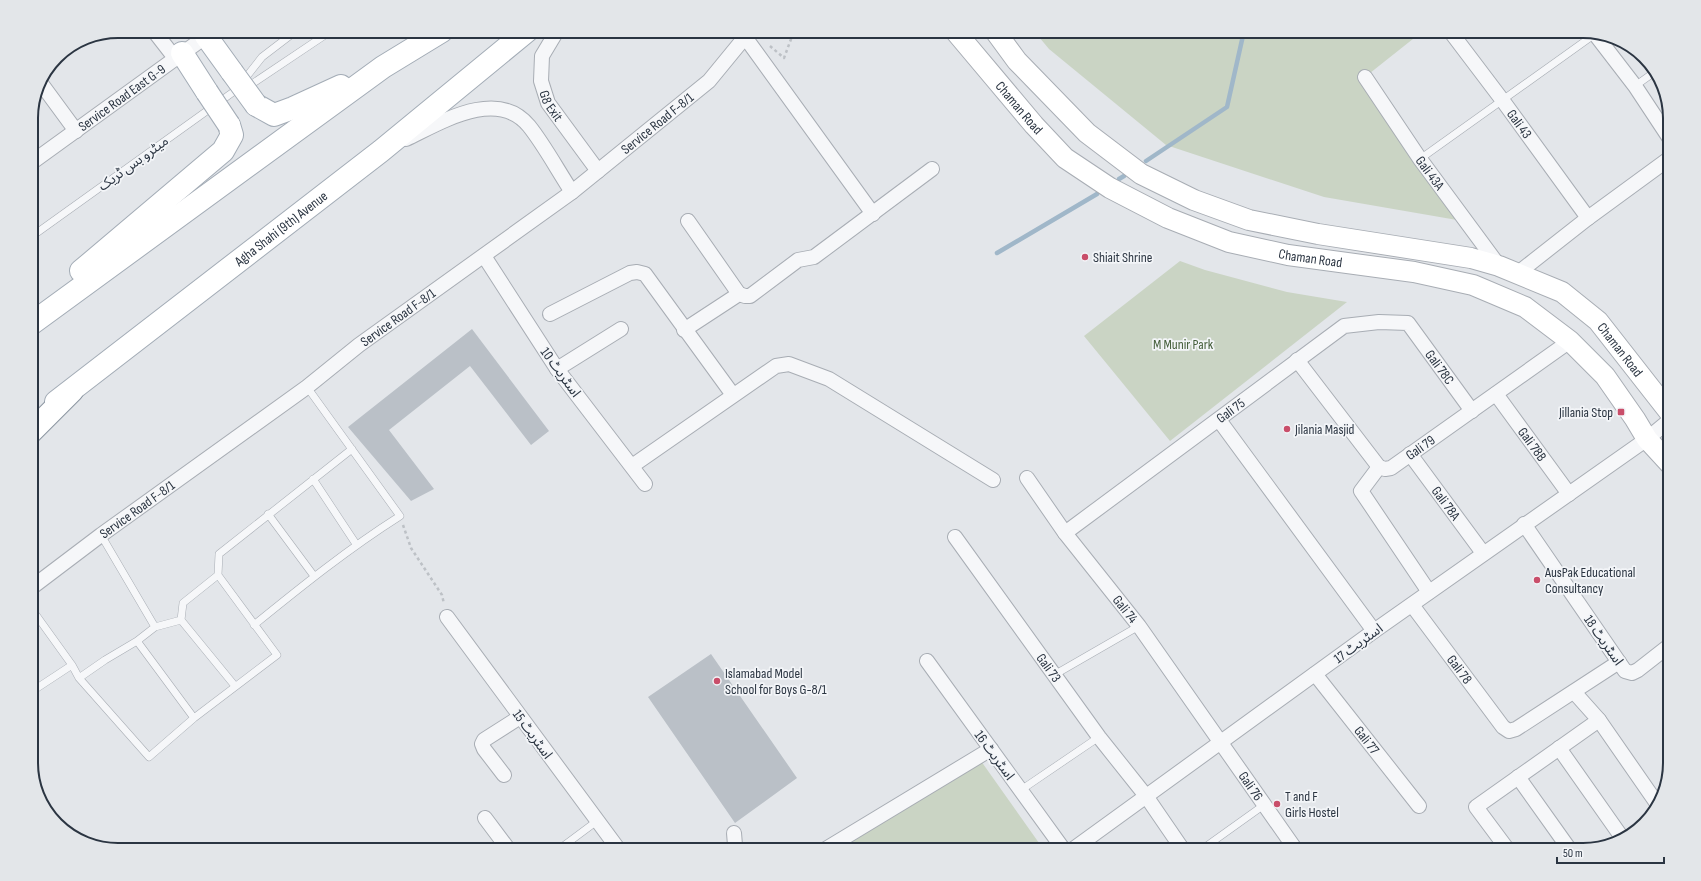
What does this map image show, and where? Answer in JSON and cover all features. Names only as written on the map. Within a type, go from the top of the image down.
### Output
[{"type":"main road","points":[[211,38],[234,81],[256,105],[274,114],[293,108],[384,67]]},
{"type":"main road","points":[[38,319],[384,67],[431,38]]},
{"type":"main road","name":"Agha Shahi (9th) Avenue","points":[[38,415],[72,391],[381,151],[518,38]]},
{"type":"main road","points":[[38,319],[77,274],[223,152],[232,135],[229,125],[207,92],[178,56]]},
{"type":"main road","points":[[38,425],[72,391]]},
{"type":"street","points":[[161,38],[178,56]]},
{"type":"street","name":"Service Road East G-9","points":[[38,158],[203,38]]},
{"type":"street","name":"G8 Exit","points":[[553,38],[542,56],[541,80],[548,103],[598,171]]},
{"type":"street","name":"Service Road F-8/1","points":[[38,583],[101,535],[307,387],[359,345],[572,192],[709,81],[745,38]]},
{"type":"street","points":[[751,38],[873,214]]},
{"type":"street","name":"Chaman Road","points":[[960,38],[1034,125],[1065,158],[1110,188],[1168,218],[1229,242],[1244,246],[1288,255],[1414,272],[1473,285],[1525,307],[1570,341],[1605,376],[1647,439],[1663,456]]},
{"type":"street","name":"Chaman Road","points":[[1000,38],[1018,61],[1087,133],[1141,174],[1194,200],[1250,220],[1318,234],[1471,258],[1518,273],[1562,292],[1598,321],[1663,404]]},
{"type":"street","name":"Gali 43","points":[[1455,38],[1588,218]]},
{"type":"street","points":[[1600,40],[1635,86],[1663,128]]},
{"type":"street","name":"Gali 43A","points":[[1365,77],[1420,159],[1499,266]]},
{"type":"street","points":[[44,88],[76,131]]},
{"type":"street","points":[[381,151],[460,113],[487,108],[509,111],[528,125],[572,192]]},
{"type":"street","points":[[1518,273],[1588,218],[1663,163]]},
{"type":"street","points":[[688,221],[739,294],[750,296],[798,260],[814,257],[932,169]]},
{"type":"street","name":"اسٹریٹ 10","points":[[484,256],[556,369],[645,484]]},
{"type":"street","points":[[550,314],[630,273],[638,272],[645,274],[684,330],[733,395]]},
{"type":"street","points":[[684,330],[739,294]]},
{"type":"street","name":"Gali 75","points":[[1066,533],[1220,420],[1297,360],[1344,326],[1379,322],[1408,323]]},
{"type":"street","name":"Gali 78C","points":[[1408,323],[1472,411]]},
{"type":"street","points":[[556,369],[621,328]]},
{"type":"street","name":"Gali 79","points":[[1379,467],[1385,470],[1391,468],[1570,341]]},
{"type":"street","points":[[1297,360],[1379,467],[1361,491],[1429,592]]},
{"type":"street","points":[[632,466],[776,366],[790,364],[830,379],[992,480]]},
{"type":"street","name":"Gali 78B","points":[[1496,394],[1569,494]]},
{"type":"street","points":[[1220,420],[1374,631]]},
{"type":"street","name":"اسٹریٹ 17","points":[[1082,843],[1374,631],[1524,524],[1647,439],[1663,426]]},
{"type":"street","name":"Gali 78A","points":[[1410,454],[1483,553]]},
{"type":"street","name":"Gali 74","points":[[1027,478],[1066,533],[1139,626],[1220,742]]},
{"type":"street","name":"اسٹریٹ 18","points":[[1524,524],[1625,671],[1632,673],[1638,670],[1663,650]]},
{"type":"street","name":"Gali 73","points":[[955,537],[1054,676],[1099,737],[1146,796],[1178,843]]},
{"type":"street","name":"Gali 78","points":[[1412,605],[1502,727],[1509,731],[1516,729],[1574,692]]},
{"type":"street","name":"اسٹریٹ 15","points":[[447,617],[614,843]]},
{"type":"street","name":"اسٹریٹ 16","points":[[927,661],[1059,843]]},
{"type":"street","points":[[1619,662],[1574,692],[1599,720],[1654,799]]},
{"type":"street","name":"Gali 77","points":[[1315,674],[1419,806]]},
{"type":"street","points":[[504,775],[484,749],[482,744],[484,740],[520,717]]},
{"type":"street","points":[[1503,843],[1476,807],[1599,720]]},
{"type":"street","name":"Gali 76","points":[[1220,742],[1291,843]]},
{"type":"street","points":[[1559,748],[1619,834]]},
{"type":"street","points":[[836,843],[991,749]]},
{"type":"street","points":[[1518,777],[1565,843]]},
{"type":"street","points":[[485,818],[504,843]]},
{"type":"street","points":[[734,833],[735,843]]},
{"type":"lane","name":"میٹرو بس ٹریک","points":[[38,232],[234,81],[287,38]]},
{"type":"lane","name":"میٹرو بس ٹریک","points":[[234,81],[252,84],[321,38]]},
{"type":"lane","points":[[1420,159],[1589,39]]},
{"type":"lane","points":[[1635,86],[1650,75]]},
{"type":"lane","points":[[254,625],[356,544],[400,516],[307,387]]},
{"type":"lane","points":[[38,618],[72,665],[79,678],[149,757],[194,718],[235,686],[278,656],[218,575],[219,554],[352,449]]},
{"type":"lane","points":[[313,480],[356,544]]},
{"type":"lane","points":[[268,514],[314,576]]},
{"type":"lane","points":[[101,535],[155,627]]},
{"type":"lane","points":[[218,575],[183,603],[181,620],[235,686]]},
{"type":"lane","points":[[79,678],[137,641],[155,627],[181,620]]},
{"type":"lane","points":[[1054,676],[1139,626]]},
{"type":"lane","points":[[137,641],[194,718]]},
{"type":"lane","points":[[38,687],[72,665]]},
{"type":"lane","points":[[1021,790],[1099,737]]},
{"type":"lane","points":[[1211,843],[1264,805]]},
{"type":"lane","points":[[567,843],[597,821]]},
{"type":"path","points":[[784,58],[791,38]]},
{"type":"path","points":[[400,516],[411,548],[442,595],[447,617]]},
{"type":"green space","points":[[1040,38],[1414,38],[1365,77],[1457,220],[1324,197],[1166,145],[1049,49]]},
{"type":"green space","name":"M Munir Park","points":[[1180,261],[1205,270],[1287,292],[1347,302],[1170,441],[1084,336]]},
{"type":"green space","points":[[981,761],[1039,843],[844,843]]},
{"type":"building","points":[[472,329],[549,431],[531,445],[470,366],[389,430],[434,489],[411,501],[348,427]]},
{"type":"building","name":"Islamabad Model School for Boys G-8/1","points":[[711,654],[797,778],[735,823],[648,697]]},
{"type":"waterway","points":[[1146,161],[1227,107],[1242,38]]},
{"type":"waterway","points":[[1119,179],[1124,176]]},
{"type":"waterway","points":[[997,253],[1097,194]]},
{"type":"place","name":"Shiait Shrine","points":[[1085,257]]},
{"type":"place","name":"Jillania Stop","points":[[1621,412]]},
{"type":"place","name":"Jilania Masjid","points":[[1287,429]]},
{"type":"place","name":"AusPak Educational Consultancy","points":[[1537,580]]},
{"type":"place","name":"Islamabad Model School for Boys G-8/1","points":[[717,681]]},
{"type":"place","name":"T and F Girls Hostel","points":[[1277,804]]}]
